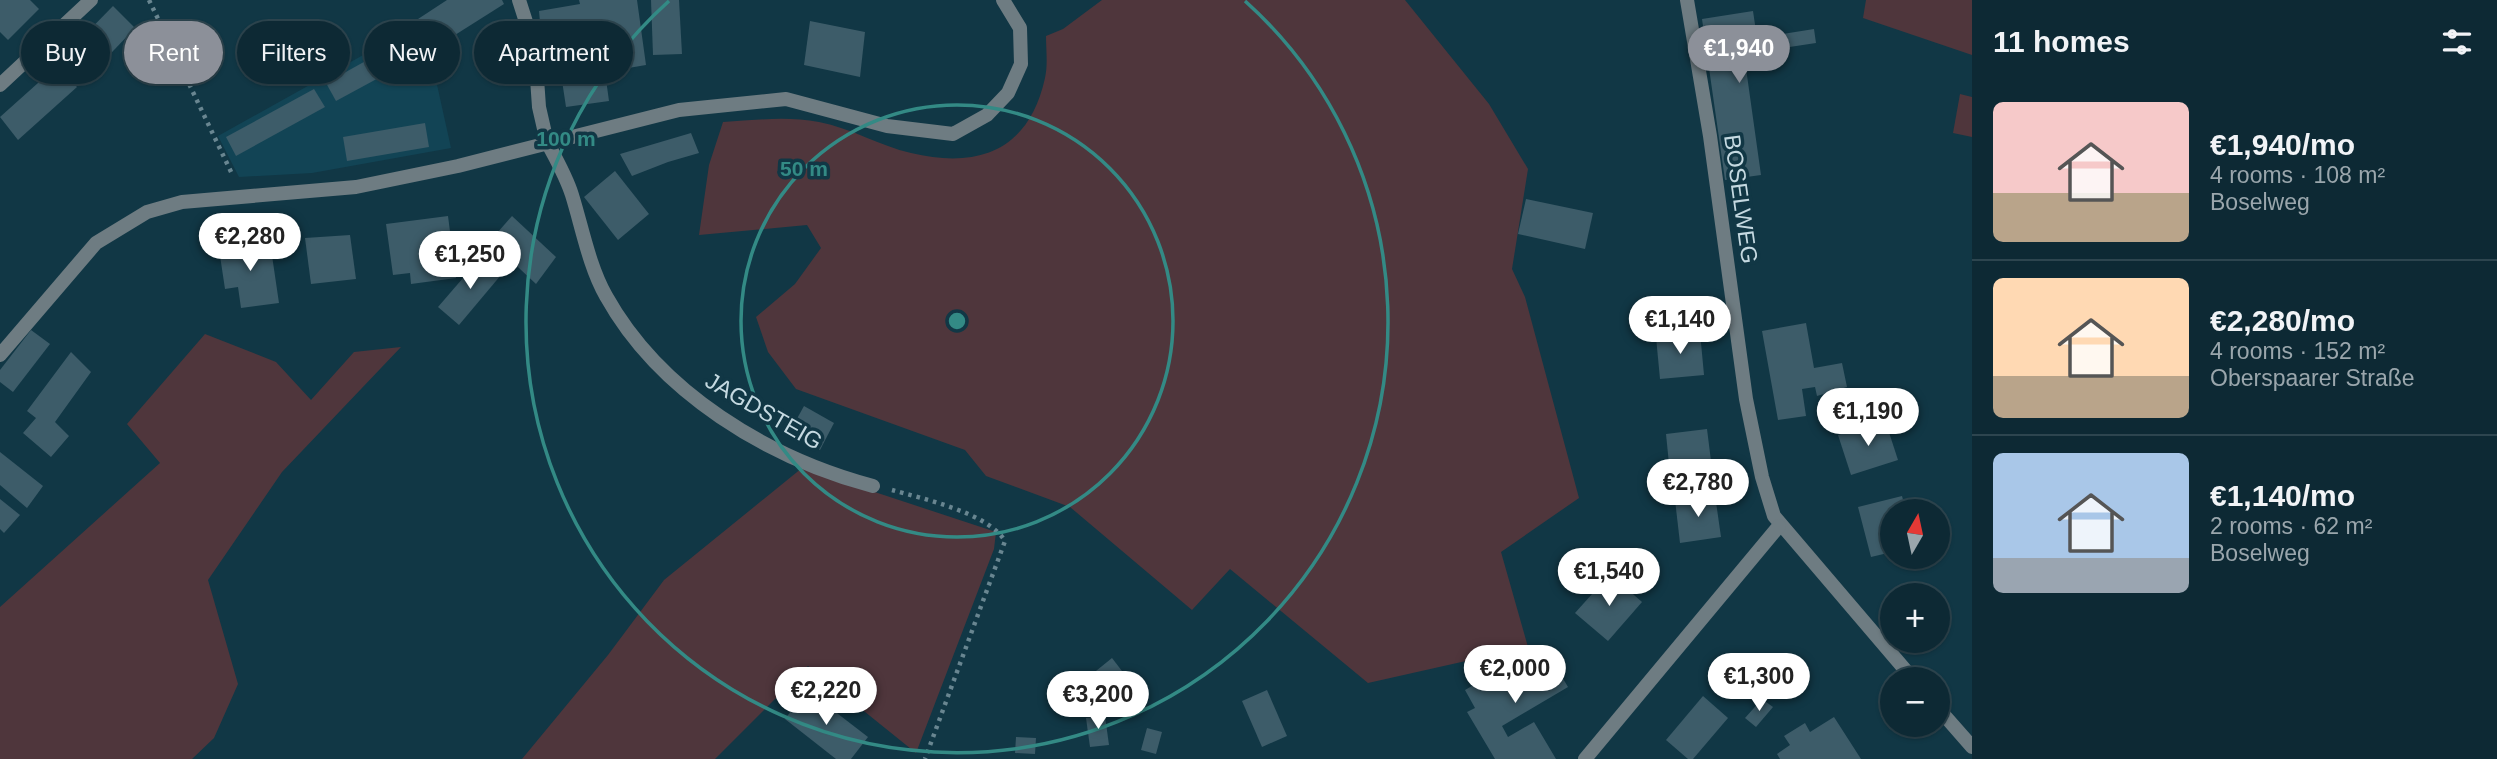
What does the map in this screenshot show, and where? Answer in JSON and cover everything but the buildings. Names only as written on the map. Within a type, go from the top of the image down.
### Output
[{"type":"street","points":[[0,85],[91,0]]},
{"type":"street","name":"JAGDSTEIG","points":[[519,0],[535,50],[539,107],[547,142],[571,191],[605,295],[639,344],[680,388],[729,423],[834,475],[873,485]]},
{"type":"street","points":[[0,355],[96,243],[147,212],[182,202],[356,187],[458,166],[679,110],[786,99],[887,126],[953,134],[988,115],[1008,93],[1021,64],[1020,28],[1003,0]]},
{"type":"street","name":"BOSELWEG","points":[[1687,0],[1710,136],[1746,399],[1762,477],[1779,526],[1902,667]]},
{"type":"street","points":[[1585,759],[1779,526]]},
{"type":"street","points":[[1950,722],[1972,747]]},
{"type":"path","points":[[149,0],[242,195]]},
{"type":"path","points":[[873,485],[932,501],[998,528],[1005,541],[925,759]]},
{"type":"shaded area","points":[[1102,0],[1405,0],[1489,104],[1528,169],[1512,269],[1525,297],[1579,498],[1501,552],[1528,647],[1368,683],[1230,569],[1192,610],[1070,507],[986,476],[965,450],[796,389],[768,352],[756,317],[795,284],[821,248],[807,225],[699,235],[709,165],[723,122],[807,120],[843,128],[911,153],[935,157],[979,156],[997,149],[1013,138],[1027,123],[1045,78],[1046,36],[1063,29]]},
{"type":"shaded area","points":[[1866,0],[1972,0],[1972,55],[1863,18]]},
{"type":"shaded area","points":[[364,55],[364,84],[437,84],[451,148],[312,173],[239,177],[218,136],[311,84],[350,84],[350,62]]},
{"type":"shaded area","points":[[1960,94],[1972,97],[1972,137],[1953,133]]},
{"type":"shaded area","points":[[205,334],[276,362],[311,400],[354,352],[401,347],[282,472],[208,580],[238,684],[214,738],[192,759],[0,759],[0,607],[160,463],[127,424]]},
{"type":"shaded area","points":[[802,468],[996,532],[994,549],[916,753],[808,666],[715,759],[522,759],[608,655],[664,580]]}]
